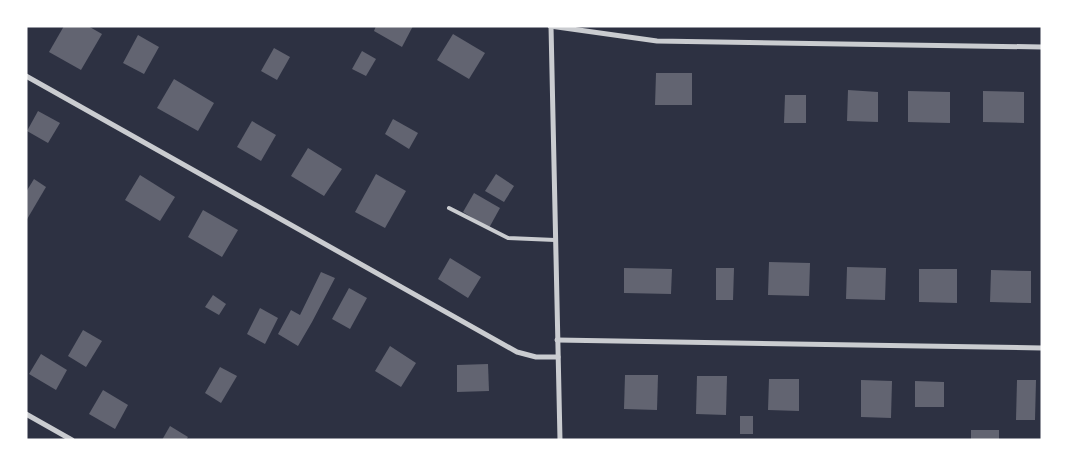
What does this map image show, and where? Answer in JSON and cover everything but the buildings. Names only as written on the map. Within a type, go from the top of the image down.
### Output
[{"type":"street","points":[[560,440],[551,26],[657,41],[1042,47]]},
{"type":"street","points":[[26,76],[517,352],[536,357],[558,357]]},
{"type":"street","points":[[557,340],[1042,348]]},
{"type":"street","points":[[26,414],[72,440]]},
{"type":"lane","points":[[448,208],[508,238],[555,240]]}]
